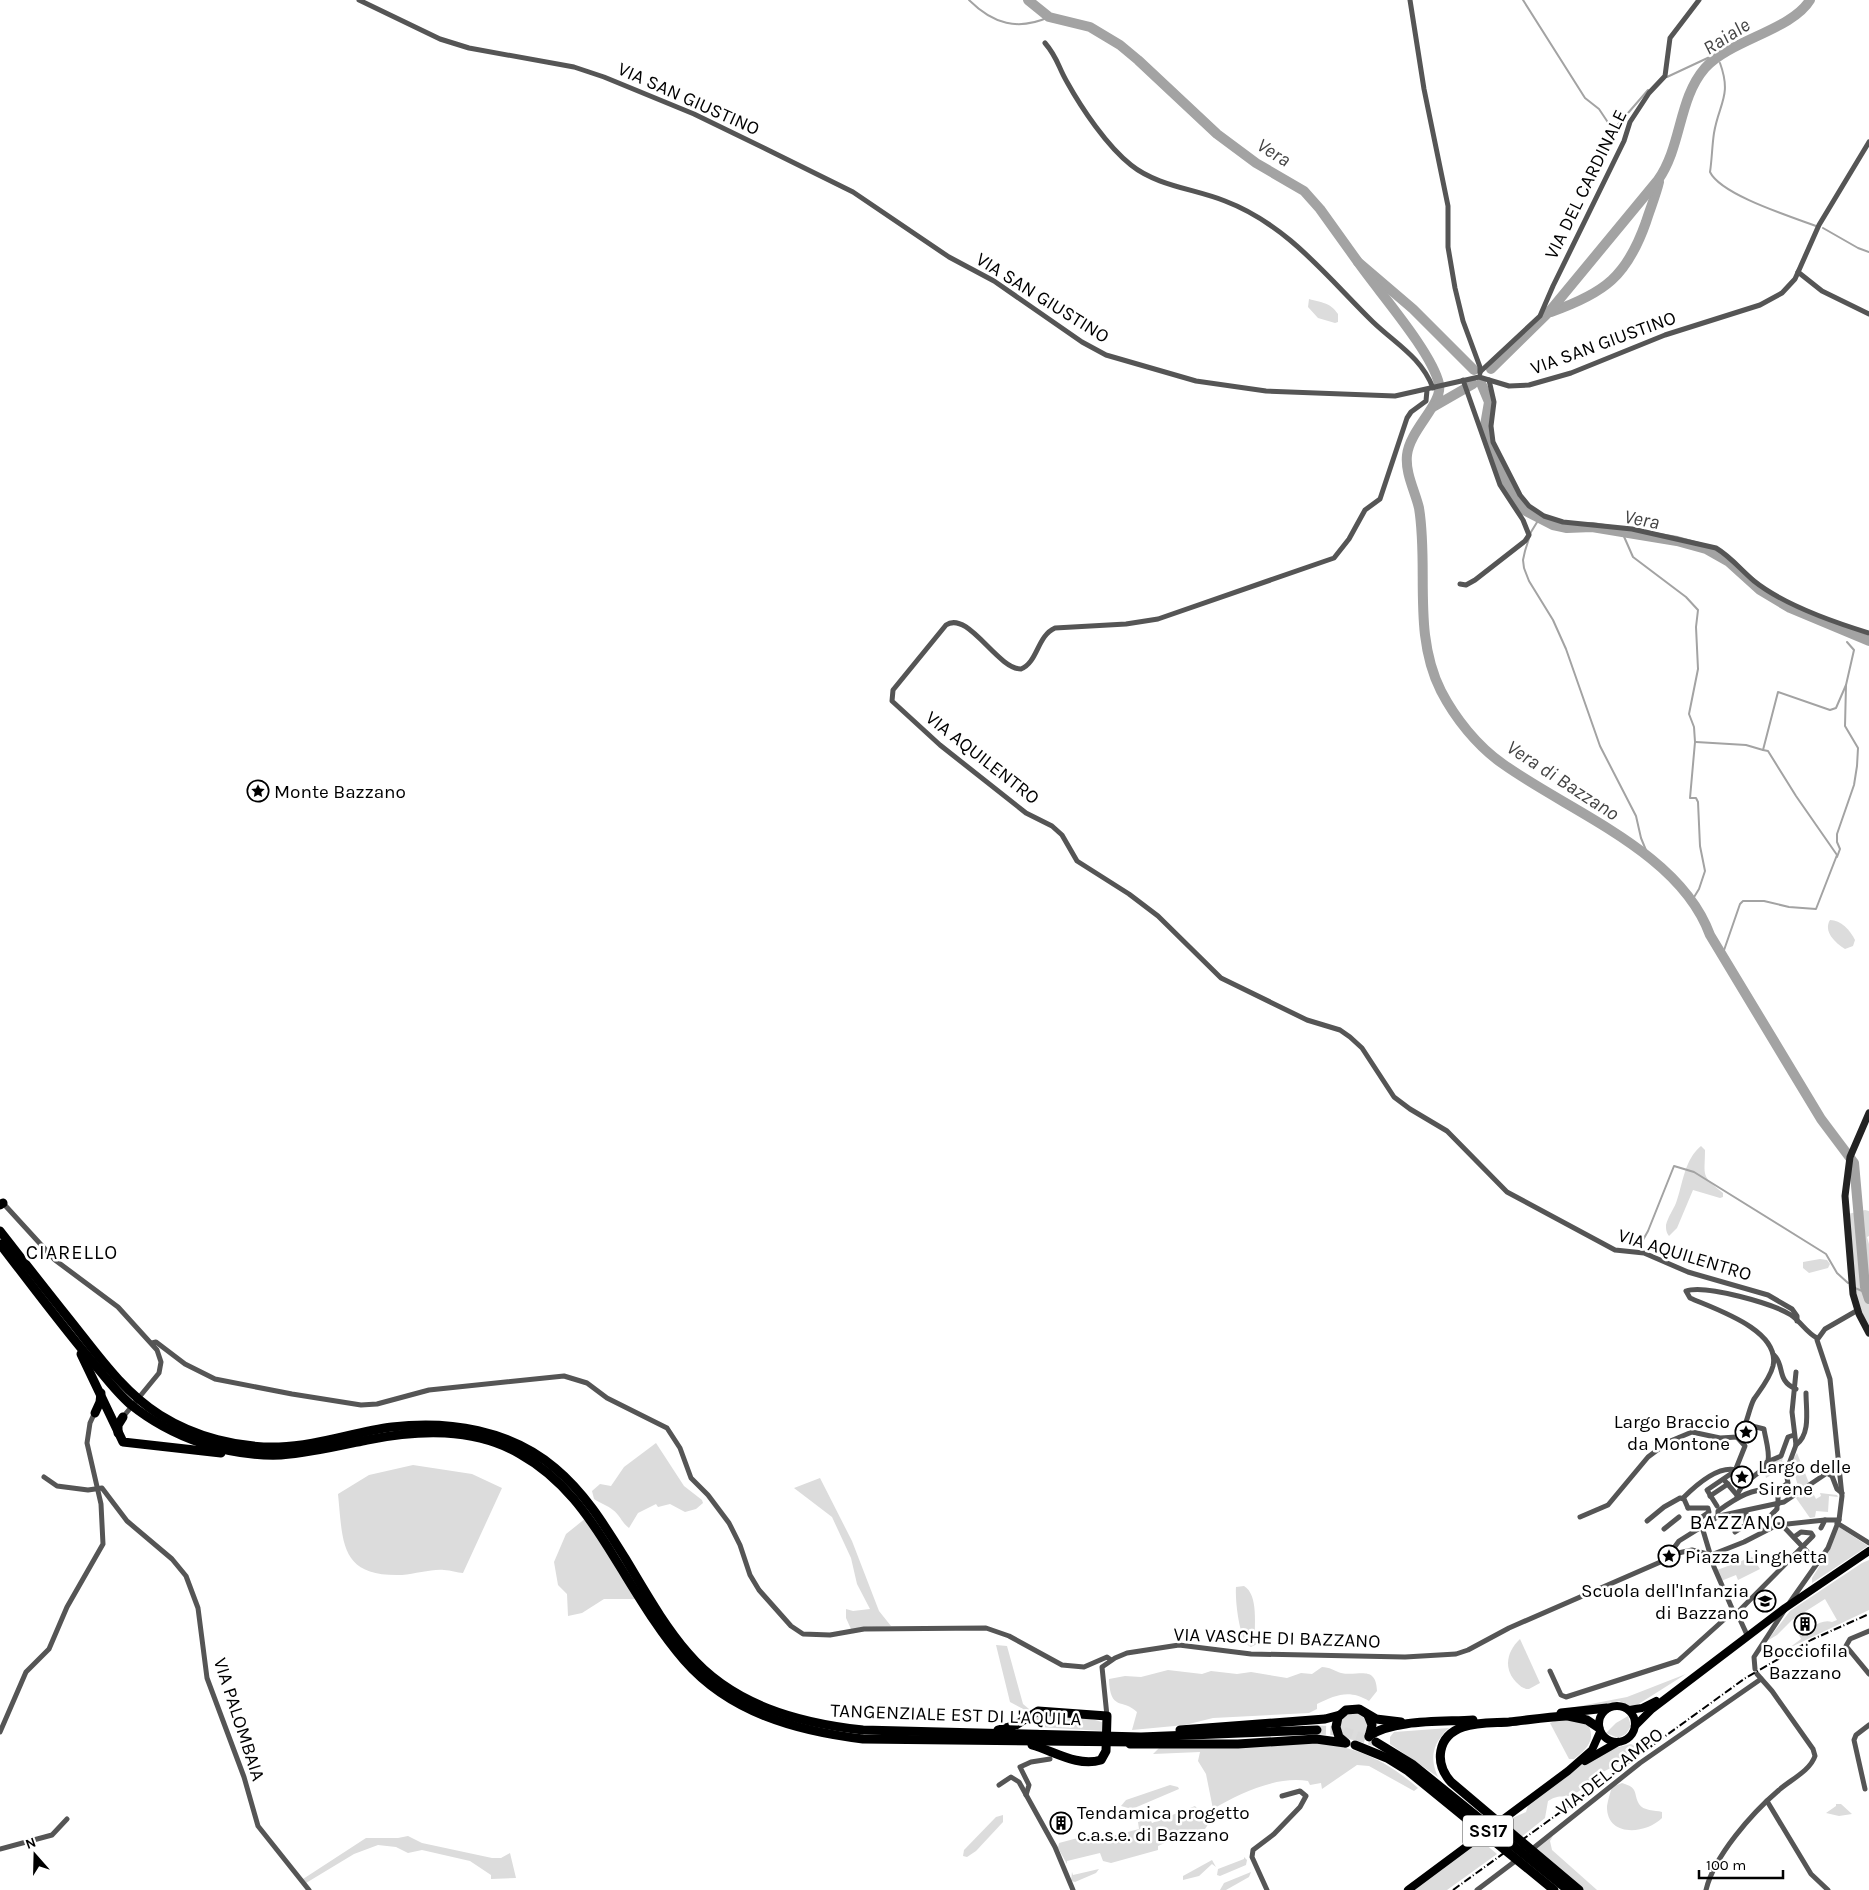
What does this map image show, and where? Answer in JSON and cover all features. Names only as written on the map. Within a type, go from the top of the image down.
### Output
[{"type":"highway","name":"TANGENZIALE EST DI L'AQUILA","points":[[0,1231],[120,1382],[146,1406],[180,1426],[217,1439],[260,1446],[304,1444],[390,1427],[429,1424],[468,1427],[502,1437],[524,1448],[555,1468],[598,1515],[664,1623],[689,1655],[723,1684],[752,1702],[785,1716],[824,1726],[863,1730],[1066,1736],[1108,1744]]},
{"type":"highway","name":"TANGENZIALE EST DI L'AQUILA","points":[[0,1244],[72,1338],[115,1389],[148,1417],[180,1435],[201,1443],[253,1454],[304,1452],[393,1435],[430,1432],[464,1434],[498,1444],[519,1453],[548,1472],[591,1519],[657,1625],[684,1661],[703,1679],[749,1709],[785,1725],[824,1734],[863,1738],[1108,1744]]},
{"type":"highway","points":[[72,1338],[121,1440],[129,1444],[194,1451],[253,1454]]},
{"type":"highway","points":[[95,1413],[100,1402],[100,1393]]},
{"type":"highway","points":[[118,1433],[118,1425],[126,1414]]},
{"type":"highway","points":[[1541,1716],[1608,1708]]},
{"type":"highway","points":[[1108,1744],[1325,1718],[1340,1715],[1354,1709],[1388,1721],[1422,1723]]},
{"type":"highway","points":[[980,1733],[1010,1727],[1038,1710],[1107,1716],[1108,1744],[1103,1759],[1097,1761],[1070,1759],[1020,1741]]},
{"type":"highway","points":[[1340,1715],[1336,1730],[1339,1737],[1350,1744],[1401,1766],[1440,1791],[1568,1890]]},
{"type":"highway","points":[[1368,1715],[1372,1725],[1372,1739]]},
{"type":"highway","points":[[1030,1716],[1030,1724],[1033,1728],[1048,1730],[1066,1736]]},
{"type":"highway","points":[[1108,1744],[1233,1744],[1316,1739],[1350,1744],[1372,1739],[1387,1728],[1422,1723],[1541,1716],[1566,1716],[1587,1720],[1600,1730]]},
{"type":"highway","points":[[1566,1716],[1470,1725],[1456,1730],[1448,1736],[1440,1751],[1441,1766],[1451,1782],[1579,1890]]},
{"type":"highway","points":[[1108,1744],[1317,1730]]},
{"type":"highway","points":[[1372,1739],[1401,1755],[1554,1890]]},
{"type":"highway","points":[[1070,1759],[1065,1756],[1064,1750],[1076,1743]]},
{"type":"main road","points":[[1869,1113],[1848,1163],[1845,1196],[1852,1290],[1858,1310],[1869,1334]]},
{"type":"main road","name":"SS17","points":[[1408,1890],[1568,1771],[1631,1735],[1635,1726],[1652,1709],[1816,1586],[1869,1551]]},
{"type":"main road","points":[[1568,1771],[1592,1750],[1600,1730],[1600,1717],[1608,1708],[1618,1706],[1629,1710],[1649,1705],[1706,1669]]},
{"type":"main road","points":[[1629,1710],[1633,1716],[1635,1726]]},
{"type":"main road","points":[[1600,1730],[1610,1740],[1620,1742]]},
{"type":"street","name":"VIA SAN GIUSTINO","points":[[359,0],[440,39],[470,48],[574,68],[604,77],[739,136],[853,192],[949,257],[994,281],[1082,342],[1119,360],[1196,381],[1266,391],[1381,397],[1465,385],[1476,377],[1518,387],[1571,373],[1665,335],[1760,305],[1782,293],[1798,272],[1819,225],[1869,142]]},
{"type":"street","points":[[1410,0],[1424,88],[1448,206],[1447,239],[1455,288],[1481,371]]},
{"type":"street","name":"VIA DEL CARDINALE","points":[[1476,377],[1540,316],[1624,141],[1630,122],[1649,92],[1665,76],[1670,38],[1699,0]]},
{"type":"street","points":[[1045,42],[1058,60],[1062,74],[1076,98],[1116,152],[1146,175],[1226,201],[1286,236],[1309,255],[1374,323],[1411,354],[1435,388]]},
{"type":"street","points":[[1798,272],[1822,291],[1869,314]]},
{"type":"street","points":[[1487,379],[1494,402],[1491,426],[1493,442],[1520,495],[1536,511],[1563,522],[1632,529],[1716,548],[1727,554],[1754,581],[1799,607],[1841,625],[1869,633]]},
{"type":"street","points":[[1460,584],[1469,584],[1525,542],[1529,535],[1500,485],[1465,385]]},
{"type":"street","name":"VIA AQUILENTRO","points":[[1435,388],[1424,403],[1413,410],[1407,418],[1379,501],[1365,510],[1334,558],[1158,619],[1126,624],[1052,630],[1043,638],[1028,665],[1021,669],[1013,668],[961,623],[951,622],[946,625],[893,690],[892,701],[940,745],[1026,813],[1052,826],[1062,835],[1077,861],[1129,894],[1158,916],[1221,978],[1308,1020],[1340,1030],[1350,1037],[1362,1048],[1394,1097],[1447,1132],[1506,1192],[1591,1236],[1612,1249],[1644,1253],[1688,1272],[1768,1295],[1790,1308],[1797,1316],[1797,1321]]},
{"type":"street","points":[[0,1732],[24,1675],[50,1649],[67,1607],[103,1546],[104,1533],[98,1488],[87,1443],[88,1429],[95,1413],[100,1410],[108,1411],[118,1418],[126,1414],[144,1393],[161,1366],[160,1356],[152,1342],[112,1302],[55,1260],[1,1203]]},
{"type":"street","points":[[1706,1890],[1716,1864],[1767,1801],[1808,1767],[1816,1755],[1772,1690],[1756,1672],[1753,1659],[1762,1643],[1818,1563],[1835,1531],[1842,1493],[1830,1379],[1817,1338],[1778,1308],[1763,1302],[1686,1290],[1686,1294],[1690,1298],[1760,1333],[1776,1357],[1783,1378],[1796,1389]]},
{"type":"street","points":[[1817,1338],[1825,1329],[1858,1310]]},
{"type":"street","name":"VIA VASCHE DI BAZZANO","points":[[152,1342],[156,1342],[193,1370],[215,1379],[361,1405],[377,1404],[429,1390],[564,1376],[576,1378],[587,1383],[607,1398],[667,1428],[680,1448],[691,1478],[708,1495],[729,1523],[740,1545],[750,1575],[759,1590],[791,1626],[803,1634],[830,1636],[864,1629],[986,1628],[1009,1636],[1062,1665],[1084,1668],[1107,1658],[1111,1660],[1137,1651],[1179,1645],[1251,1654],[1414,1657],[1456,1654],[1468,1650],[1509,1628],[1657,1563],[1669,1555]]},
{"type":"street","points":[[1737,1437],[1753,1402],[1769,1375],[1773,1354]]},
{"type":"street","points":[[1796,1372],[1796,1389],[1792,1409],[1796,1445]]},
{"type":"street","points":[[1737,1496],[1760,1490],[1778,1490],[1788,1483],[1786,1472],[1796,1445],[1804,1438],[1806,1429],[1806,1393]]},
{"type":"street","points":[[1744,1424],[1764,1429],[1768,1452],[1767,1462]]},
{"type":"street","points":[[1580,1517],[1606,1507],[1648,1457],[1668,1442],[1692,1432],[1723,1438],[1737,1437]]},
{"type":"street","points":[[1718,1516],[1718,1512],[1737,1496],[1747,1481],[1767,1462],[1781,1456],[1788,1437],[1794,1435]]},
{"type":"street","points":[[1717,1506],[1710,1496],[1708,1488],[1736,1469],[1745,1446],[1737,1437]]},
{"type":"street","points":[[1683,1512],[1683,1498],[1693,1486],[1705,1479],[1731,1469],[1736,1469]]},
{"type":"street","points":[[1736,1469],[1747,1481]]},
{"type":"street","points":[[1669,1555],[1677,1542],[1718,1516],[1777,1504],[1798,1494],[1826,1473],[1832,1475],[1837,1489],[1842,1493]]},
{"type":"street","points":[[44,1477],[57,1486],[88,1490],[98,1488]]},
{"type":"street","points":[[1710,1496],[1727,1483],[1737,1496]]},
{"type":"street","name":"VIA PALOMBAIA","points":[[98,1488],[104,1490],[127,1521],[172,1560],[186,1576],[198,1608],[207,1678],[244,1777],[258,1826],[309,1890]]},
{"type":"street","points":[[1773,1527],[1771,1515],[1777,1509],[1778,1490]]},
{"type":"street","points":[[1647,1521],[1664,1507],[1679,1498],[1683,1498]]},
{"type":"street","points":[[1664,1529],[1683,1512],[1726,1506]]},
{"type":"street","points":[[1699,1519],[1709,1512],[1708,1509]]},
{"type":"street","points":[[1735,1532],[1746,1525],[1746,1510]]},
{"type":"street","points":[[1550,1671],[1561,1695],[1565,1697],[1658,1668],[1683,1657],[1735,1613],[1803,1548],[1812,1534],[1821,1528],[1824,1520]]},
{"type":"street","points":[[1669,1555],[1692,1550],[1711,1555],[1741,1544],[1773,1527],[1800,1521],[1824,1520],[1838,1522],[1869,1543]]},
{"type":"street","points":[[1759,1522],[1765,1531]]},
{"type":"street","points":[[1782,1525],[1818,1563]]},
{"type":"street","points":[[1702,1527],[1714,1567],[1748,1637]]},
{"type":"street","points":[[1794,1537],[1802,1532],[1812,1534]]},
{"type":"street","points":[[1808,1576],[1809,1584],[1816,1586]]},
{"type":"street","points":[[1869,1631],[1850,1639],[1846,1646],[1869,1674]]},
{"type":"street","points":[[1107,1716],[1101,1670],[1103,1665],[1111,1660]]},
{"type":"street","name":"VIA DEL CAMPO","points":[[1477,1890],[1640,1763],[1761,1679]]},
{"type":"street","points":[[1865,1789],[1854,1740],[1856,1735],[1869,1725]]},
{"type":"street","points":[[1026,1795],[1029,1787],[1020,1767],[1031,1762],[1050,1759]]},
{"type":"street","points":[[999,1785],[1008,1778],[1014,1777],[1055,1847],[1073,1890]]},
{"type":"street","points":[[1266,1890],[1252,1857],[1252,1851],[1275,1832],[1300,1807],[1306,1796],[1300,1791],[1282,1796]]},
{"type":"street","points":[[1767,1801],[1807,1867],[1828,1890]]},
{"type":"street","points":[[0,1849],[53,1834],[67,1819]]},
{"type":"shaded area","points":[[1309,299],[1332,307],[1338,314],[1338,322],[1335,323],[1318,318],[1308,307]]},
{"type":"shaded area","points":[[1830,920],[1838,922],[1848,929],[1855,940],[1853,946],[1845,949],[1834,940],[1828,928]]},
{"type":"shaded area","points":[[1701,1146],[1705,1150],[1705,1174],[1710,1182],[1723,1193],[1723,1197],[1720,1198],[1693,1190],[1677,1228],[1669,1236],[1666,1225],[1676,1203],[1687,1165]]},
{"type":"shaded area","points":[[1865,1210],[1869,1211],[1869,1236],[1867,1237],[1869,1244],[1869,1329],[1855,1295],[1848,1214]]},
{"type":"shaded area","points":[[1820,1259],[1827,1260],[1830,1264],[1828,1268],[1809,1273],[1803,1268],[1803,1262]]},
{"type":"shaded area","points":[[656,1443],[684,1486],[702,1500],[703,1503],[696,1509],[685,1512],[670,1504],[658,1507],[656,1504],[638,1513],[629,1528],[613,1510],[594,1499],[592,1491],[600,1484],[611,1486],[624,1467]]},
{"type":"shaded area","points":[[1785,1452],[1782,1461],[1787,1463],[1783,1472],[1779,1474],[1778,1471],[1766,1478],[1764,1469]]},
{"type":"shaded area","points":[[1797,1453],[1809,1483],[1791,1497],[1786,1487],[1790,1485],[1793,1489],[1798,1486],[1791,1462]]},
{"type":"shaded area","points":[[413,1465],[472,1474],[502,1488],[463,1573],[439,1570],[402,1575],[382,1574],[367,1570],[356,1563],[349,1554],[341,1528],[338,1494],[369,1475]]},
{"type":"shaded area","points":[[820,1478],[852,1541],[879,1611],[891,1626],[851,1629],[846,1618],[846,1609],[853,1611],[870,1609],[857,1584],[851,1558],[832,1517],[794,1488]]},
{"type":"shaded area","points":[[1810,1487],[1816,1499],[1821,1496],[1820,1493],[1837,1495],[1838,1497],[1829,1496],[1828,1512],[1816,1511],[1815,1517],[1810,1518],[1796,1498]]},
{"type":"shaded area","points":[[586,1518],[637,1599],[604,1599],[582,1613],[568,1616],[567,1594],[558,1585],[554,1562],[566,1534]]},
{"type":"shaded area","points":[[1839,1527],[1868,1546],[1812,1583],[1812,1578],[1829,1551]]},
{"type":"shaded area","points":[[1752,1557],[1760,1569],[1738,1580],[1736,1575],[1721,1581],[1717,1570]]},
{"type":"shaded area","points":[[1869,1560],[1869,1610],[1789,1648],[1801,1639],[1799,1635],[1815,1625],[1837,1620],[1825,1599],[1792,1620],[1777,1635],[1767,1641],[1790,1611]]},
{"type":"shaded area","points":[[1244,1586],[1252,1596],[1255,1611],[1255,1642],[1257,1644],[1251,1647],[1243,1637],[1237,1610],[1236,1587]]},
{"type":"shaded area","points":[[1520,1639],[1540,1683],[1529,1689],[1520,1686],[1509,1671],[1508,1660],[1510,1654]]},
{"type":"shaded area","points":[[996,1645],[1007,1646],[1023,1704],[1029,1709],[1027,1711],[1010,1702]]},
{"type":"shaded area","points":[[1322,1667],[1347,1674],[1370,1674],[1376,1683],[1377,1691],[1369,1701],[1349,1694],[1330,1698],[1317,1704],[1317,1709],[1309,1713],[1213,1718],[1185,1725],[1132,1730],[1137,1712],[1115,1700],[1110,1689],[1109,1679],[1125,1676],[1141,1677],[1168,1670],[1202,1674],[1211,1671],[1237,1674],[1251,1672],[1287,1678],[1301,1673],[1312,1674]]},
{"type":"shaded area","points":[[1686,1674],[1637,1705],[1628,1705],[1619,1701],[1598,1707],[1570,1708],[1627,1697]]},
{"type":"shaded area","points":[[1354,1712],[1364,1716],[1368,1726],[1364,1736],[1354,1740],[1344,1736],[1340,1726],[1344,1716]]},
{"type":"shaded area","points":[[1035,1714],[1088,1718],[1102,1722],[1102,1731],[1039,1727],[1031,1722]]},
{"type":"shaded area","points":[[1628,1716],[1631,1726],[1626,1734],[1618,1738],[1606,1733],[1616,1723]]},
{"type":"shaded area","points":[[1560,1719],[1587,1723],[1590,1729],[1591,1739],[1589,1743],[1574,1759],[1569,1759],[1550,1723]]},
{"type":"shaded area","points":[[1449,1728],[1439,1739],[1434,1751],[1435,1770],[1438,1777],[1390,1744],[1390,1737],[1394,1732]]},
{"type":"shaded area","points":[[1307,1741],[1339,1746],[1366,1755],[1392,1768],[1418,1788],[1414,1791],[1369,1766],[1357,1765],[1322,1789],[1321,1783],[1310,1785],[1308,1781],[1296,1780],[1271,1783],[1246,1792],[1213,1809],[1206,1774],[1198,1761],[1200,1752],[1153,1754],[1160,1747]]},
{"type":"shaded area","points":[[1631,1744],[1635,1746],[1623,1761],[1595,1777],[1577,1792],[1548,1801],[1545,1818],[1520,1838],[1501,1823],[1526,1812],[1529,1802],[1576,1767],[1610,1749]]},
{"type":"shaded area","points":[[1622,1783],[1635,1791],[1641,1806],[1646,1809],[1662,1812],[1662,1818],[1655,1824],[1637,1830],[1619,1828],[1613,1823],[1608,1816],[1608,1801],[1612,1787]]},
{"type":"shaded area","points":[[1170,1785],[1179,1789],[1132,1809],[1121,1806],[1126,1800]]},
{"type":"shaded area","points":[[1836,1804],[1841,1804],[1852,1814],[1839,1816],[1826,1813]]},
{"type":"shaded area","points":[[1195,1806],[1209,1823],[1205,1829],[1181,1834],[1158,1846],[1158,1850],[1111,1863],[1103,1861],[1100,1853],[1067,1861],[1067,1864],[1058,1848],[1059,1843],[1089,1835],[1091,1841],[1094,1841],[1139,1829],[1138,1822],[1150,1819],[1152,1823]]},
{"type":"shaded area","points":[[1003,1815],[1003,1822],[976,1851],[967,1857],[963,1856],[964,1850],[996,1817]]},
{"type":"shaded area","points":[[408,1836],[422,1843],[492,1858],[501,1858],[510,1853],[516,1878],[491,1879],[491,1875],[470,1861],[422,1850],[408,1853],[396,1847],[378,1845],[354,1854],[306,1883],[303,1879],[366,1838],[398,1838]]},
{"type":"shaded area","points":[[1553,1836],[1550,1841],[1552,1850],[1597,1890],[1581,1890],[1533,1849]]},
{"type":"shaded area","points":[[1479,1839],[1497,1854],[1447,1890],[1410,1890]]},
{"type":"shaded area","points":[[1244,1857],[1247,1860],[1246,1865],[1220,1876],[1217,1875],[1218,1869],[1244,1859]]},
{"type":"shaded area","points":[[1212,1860],[1216,1867],[1212,1864],[1199,1876],[1183,1880],[1183,1876]]},
{"type":"shaded area","points":[[1099,1869],[1096,1873],[1075,1882],[1071,1881],[1072,1872],[1073,1875]]},
{"type":"shaded area","points":[[1251,1872],[1249,1877],[1226,1890],[1220,1890],[1224,1883]]},
{"type":"waterway","points":[[969,0],[987,15],[1006,23],[1027,24],[1049,17]]},
{"type":"waterway","name":"Vera","points":[[1028,0],[1049,17],[1090,27],[1120,45],[1217,134],[1256,163],[1304,191],[1320,209],[1358,262],[1413,309],[1474,370]]},
{"type":"waterway","points":[[1523,0],[1585,98],[1599,109],[1611,127],[1615,128],[1648,90]]},
{"type":"waterway","name":"Raiale","points":[[1491,369],[1549,312],[1658,180],[1672,153],[1690,94],[1696,80],[1705,68],[1729,50],[1790,19],[1810,0]]},
{"type":"waterway","points":[[1667,77],[1714,55]]},
{"type":"waterway","points":[[1720,63],[1725,92],[1714,133],[1710,172],[1717,181],[1742,197],[1816,226]]},
{"type":"waterway","name":"Raiale","points":[[1551,312],[1586,298],[1612,280],[1622,269],[1639,241],[1659,182]]},
{"type":"waterway","points":[[1823,228],[1858,248],[1869,252]]},
{"type":"waterway","name":"Vera di Bazzano","points":[[1358,262],[1416,339],[1439,384],[1436,400],[1409,445],[1407,462],[1419,508],[1422,531],[1423,601],[1427,647],[1432,669],[1441,691],[1468,731],[1493,757],[1530,782],[1620,836],[1649,857],[1674,880],[1695,906],[1710,935],[1821,1119],[1854,1163],[1865,1287],[1869,1299]]},
{"type":"waterway","name":"Vera","points":[[1481,383],[1489,402],[1485,425],[1488,439],[1508,487],[1524,510],[1553,525],[1567,528],[1592,527],[1677,541],[1706,549],[1729,562],[1760,590],[1790,608],[1869,641]]},
{"type":"waterway","name":"Raiale","points":[[1433,407],[1473,384]]},
{"type":"waterway","points":[[1539,519],[1531,532],[1525,551],[1524,568],[1529,581],[1553,620],[1566,649],[1600,746],[1636,816],[1641,838],[1650,860]]},
{"type":"waterway","points":[[1622,532],[1633,557],[1686,597],[1698,610],[1696,627],[1698,669],[1689,714],[1694,727],[1695,742],[1690,798],[1696,798],[1698,802],[1700,846],[1705,871],[1699,889],[1691,902]]},
{"type":"waterway","points":[[1696,742],[1746,745],[1763,750],[1778,692],[1830,710],[1836,708],[1846,685],[1854,650],[1847,642]]},
{"type":"waterway","points":[[1837,857],[1840,849],[1837,842],[1837,834],[1854,785],[1858,748],[1845,726],[1846,685]]},
{"type":"waterway","points":[[1722,956],[1740,904],[1743,901],[1764,901],[1789,907],[1816,909],[1837,855],[1796,796],[1768,751],[1763,750]]},
{"type":"waterway","points":[[1639,1247],[1648,1231],[1674,1166],[1694,1172],[1826,1254],[1837,1273],[1848,1283]]},
{"type":"waterway","points":[[1855,1288],[1867,1293]]},
{"type":"tunnel","points":[[1317,1730],[1343,1731],[1375,1742]]},
{"type":"railway","points":[[1453,1890],[1744,1679],[1811,1640],[1869,1614]]},
{"type":"place","name":"Monte Bazzano","points":[[258,791]]},
{"type":"place","name":"Largo Braccio da Montone","points":[[1746,1432]]},
{"type":"place","name":"Largo delle Sirene","points":[[1742,1477]]},
{"type":"place","name":"Piazza Linghetta","points":[[1669,1556]]},
{"type":"place","name":"Scuola dell'Infanzia di Bazzano","points":[[1765,1601]]},
{"type":"place","name":"Bocciofila Bazzano","points":[[1805,1624]]},
{"type":"place","name":"Tendamica progetto c.a.s.e. di Bazzano","points":[[1061,1823]]},
{"type":"district","name":"CIARELLO","points":[[72,1252]]},
{"type":"district","name":"BAZZANO","points":[[1738,1522]]}]
